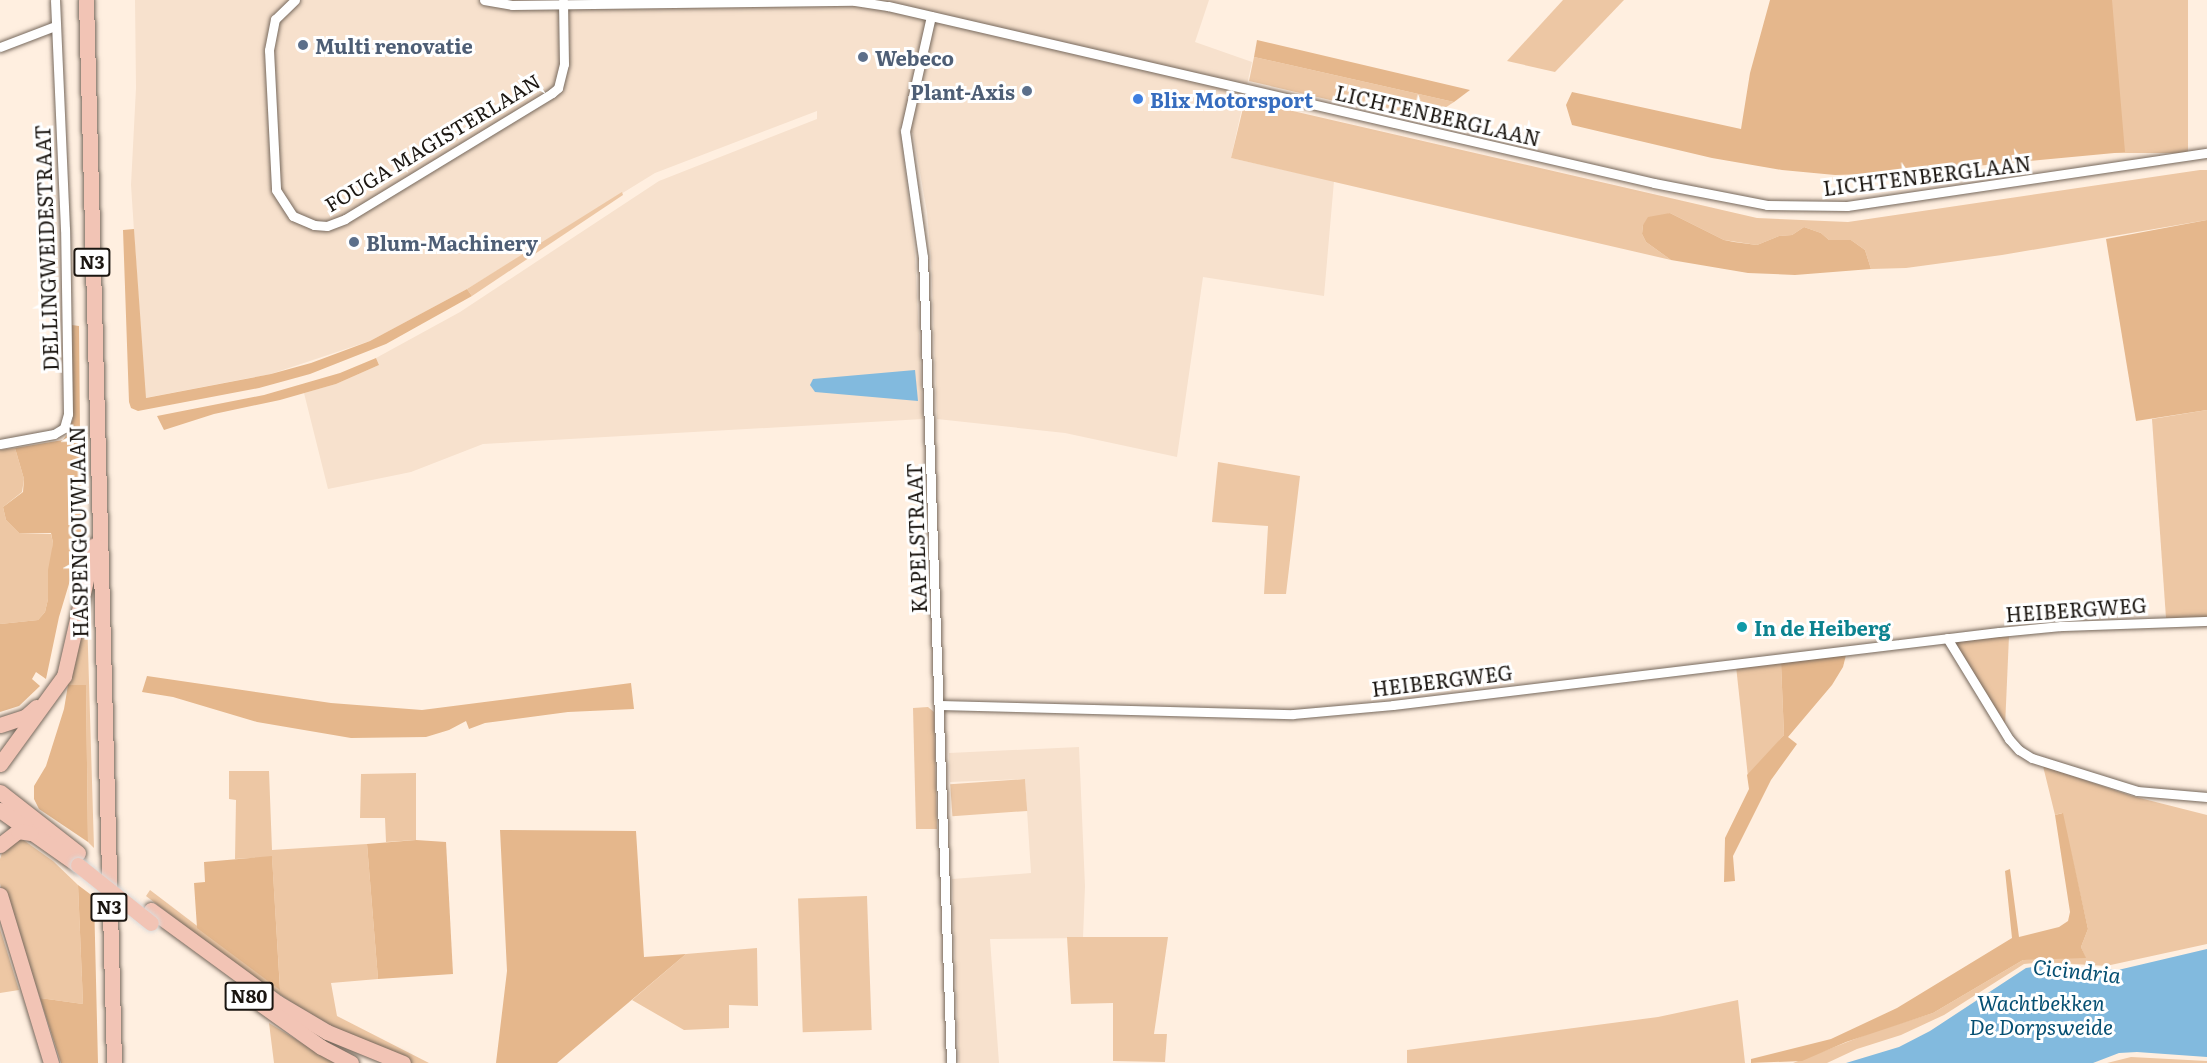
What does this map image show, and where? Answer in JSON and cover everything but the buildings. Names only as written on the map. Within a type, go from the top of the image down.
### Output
[{"type":"main road","name":"HASPENGOUWLAAN","points":[[86,0],[115,1062]]},
{"type":"main road","points":[[0,764],[64,676],[99,524]]},
{"type":"main road","points":[[0,725],[25,717],[45,699],[64,676]]},
{"type":"main road","name":"N80","points":[[0,792],[78,859],[268,1010],[321,1047],[351,1063]]},
{"type":"main road","name":"N80","points":[[0,810],[26,831],[78,859]]},
{"type":"main road","points":[[0,845],[9,836],[26,831]]},
{"type":"main road","points":[[0,895],[51,1063]]},
{"type":"main road","name":"N80","points":[[151,916],[278,1004],[327,1032],[333,1038],[394,1062]]},
{"type":"street","name":"DELLINGWEIDESTRAAT","points":[[0,444],[54,434],[64,428],[68,414],[65,219],[55,0]]},
{"type":"street","name":"FOUGA MAGISTERLAAN","points":[[295,0],[275,19],[269,50],[276,190],[293,216],[309,223],[327,226],[345,219],[558,88],[564,64],[563,2]]},
{"type":"street","name":"LICHTENBERGLAAN","points":[[484,0],[512,5],[563,2],[855,1],[931,16],[1654,183],[1767,205],[1847,206],[2207,153]]},
{"type":"street","name":"KAPELSTRAAT","points":[[931,16],[905,131],[923,257],[951,1063]]},
{"type":"street","points":[[0,46],[55,26]]},
{"type":"street","name":"HEIBERGWEG","points":[[940,705],[1249,715],[1304,713],[2061,626],[2207,621]]},
{"type":"street","points":[[1947,638],[2009,739],[2019,750],[2032,758],[2137,790],[2207,797]]},
{"type":"shaded area","points":[[135,0],[1209,0],[1195,42],[1252,62],[1231,158],[1334,181],[1324,296],[1203,277],[1177,457],[1065,433],[937,419],[927,212],[913,133],[900,125],[915,255],[923,419],[483,444],[411,472],[328,489],[304,393],[336,384],[379,365],[376,358],[460,312],[659,181],[817,119],[817,111],[655,173],[467,289],[370,341],[271,374],[145,398],[131,185],[136,88]]},
{"type":"shaded area","points":[[1563,0],[1624,0],[1555,72],[1507,61]]},
{"type":"shaded area","points":[[1770,0],[2112,0],[2125,152],[1903,173],[1835,175],[1782,170],[1712,158],[1572,125],[1566,105],[1572,92],[1741,129],[1750,73]]},
{"type":"shaded area","points":[[2112,0],[2188,0],[2188,153],[2112,153]]},
{"type":"shaded area","points":[[1257,40],[1470,90],[1454,102],[1254,57]]},
{"type":"shaded area","points":[[1254,57],[1454,102],[1434,115],[1488,128],[1485,136],[1249,81]]},
{"type":"shaded area","points":[[1245,100],[1757,218],[1848,222],[2207,170],[2207,220],[2002,255],[1906,268],[1871,269],[1865,250],[1851,240],[1829,240],[1821,233],[1804,227],[1792,235],[1779,236],[1757,245],[1724,240],[1670,213],[1643,225],[1642,234],[1646,242],[1671,260],[1231,158]]},
{"type":"shaded area","points":[[622,192],[623,195],[472,296],[467,289]]},
{"type":"shaded area","points":[[1670,213],[1724,240],[1734,242],[1757,245],[1779,236],[1792,235],[1804,227],[1821,233],[1829,240],[1851,240],[1865,250],[1871,269],[1795,275],[1748,273],[1671,260],[1646,242],[1642,234],[1643,225],[1648,217]]},
{"type":"shaded area","points":[[2207,220],[2207,410],[2136,421],[2106,239]]},
{"type":"shaded area","points":[[134,229],[146,398],[271,374],[311,363],[370,341],[467,289],[472,296],[386,344],[310,374],[259,388],[138,411],[131,408],[129,402],[123,230]]},
{"type":"shaded area","points":[[72,325],[79,326],[81,544],[59,617],[46,679],[36,672],[32,679],[40,686],[19,706],[0,712],[0,624],[38,620],[45,612],[48,599],[48,570],[53,543],[51,533],[19,533],[6,520],[3,507],[23,492],[24,479],[15,448],[63,440],[68,433],[73,419]]},
{"type":"shaded area","points":[[376,358],[379,365],[336,384],[280,400],[214,414],[164,430],[157,416],[264,395],[340,373]]},
{"type":"shaded area","points":[[2207,410],[2207,618],[2166,618],[2152,419]]},
{"type":"shaded area","points":[[15,448],[24,479],[22,492],[3,507],[6,520],[19,533],[51,534],[53,543],[45,612],[38,620],[0,624],[0,450]]},
{"type":"shaded area","points":[[1218,462],[1300,476],[1286,594],[1264,594],[1268,526],[1212,522]]},
{"type":"shaded area","points":[[82,615],[87,616],[94,848],[88,842],[86,685],[68,685]]},
{"type":"shaded area","points":[[2009,636],[2005,727],[1955,644],[1957,640]]},
{"type":"shaded area","points":[[1846,655],[1843,667],[1832,685],[1788,737],[1797,744],[1771,780],[1733,856],[1735,881],[1724,882],[1725,838],[1749,789],[1747,775],[1784,735],[1781,663]]},
{"type":"shaded area","points":[[1781,663],[1784,735],[1748,777],[1736,666]]},
{"type":"shaded area","points":[[147,676],[331,703],[422,710],[631,683],[634,709],[568,712],[485,723],[469,729],[466,721],[449,730],[426,737],[351,738],[257,722],[173,697],[142,692]]},
{"type":"shaded area","points":[[68,685],[86,685],[88,842],[39,809],[34,799],[34,786],[46,766],[64,709]]},
{"type":"shaded area","points":[[928,707],[934,712],[937,829],[916,829],[913,708]]},
{"type":"shaded area","points":[[1079,747],[1085,886],[1083,938],[990,939],[999,1063],[959,1063],[952,879],[1031,873],[1025,779],[950,782],[949,753]]},
{"type":"shaded area","points":[[2043,766],[2132,796],[2207,815],[2207,944],[2106,966],[2042,962],[2024,964],[1944,1015],[1901,1035],[1857,1049],[1827,1063],[1793,1063],[1873,1032],[1933,1013],[2023,960],[2085,957],[2081,947],[2088,929],[2062,813],[2055,815]]},
{"type":"shaded area","points":[[229,771],[269,771],[272,850],[367,844],[378,979],[331,983],[337,1016],[429,1063],[411,1063],[347,1035],[296,1005],[244,971],[146,896],[150,890],[280,989],[272,857],[235,859],[236,800],[229,799]]},
{"type":"shaded area","points":[[416,773],[416,840],[386,842],[385,818],[360,818],[361,774]]},
{"type":"shaded area","points":[[1025,779],[1027,811],[952,816],[950,784]]},
{"type":"shaded area","points":[[2063,813],[2088,929],[2081,947],[2086,958],[2023,960],[1933,1013],[1846,1042],[1802,1061],[1751,1063],[1751,1059],[1831,1039],[1897,1008],[2012,938],[2005,871],[2010,869],[2019,937],[2059,927],[2068,921],[2070,912],[2055,815]]},
{"type":"shaded area","points":[[500,830],[636,831],[644,957],[686,954],[557,1063],[496,1063],[507,971]]},
{"type":"shaded area","points":[[22,839],[53,861],[78,885],[83,1004],[40,998],[0,884],[0,859],[3,850],[15,840]]},
{"type":"shaded area","points":[[416,840],[446,842],[453,974],[378,979],[367,844]]},
{"type":"shaded area","points":[[272,856],[280,990],[197,928],[194,883],[205,882],[204,862]]},
{"type":"shaded area","points":[[78,885],[94,897],[98,1063],[61,1063],[40,998],[83,1004]]},
{"type":"shaded area","points":[[867,896],[872,1030],[803,1032],[798,898]]},
{"type":"shaded area","points":[[0,929],[19,990],[0,993]]},
{"type":"shaded area","points":[[1067,937],[1168,937],[1154,1034],[1167,1034],[1165,1062],[1113,1061],[1113,1003],[1071,1004]]},
{"type":"shaded area","points":[[757,948],[758,1006],[729,1005],[729,1028],[684,1030],[632,1000],[686,954]]},
{"type":"shaded area","points":[[1738,1000],[1745,1063],[1407,1063],[1407,1050],[1658,1017]]},
{"type":"shaded area","points":[[269,1023],[335,1063],[274,1063]]},
{"type":"shaded area","points":[[2131,1057],[2207,1061],[2207,1063],[2107,1063]]},
{"type":"water","points":[[915,370],[918,401],[815,392],[810,385],[813,379]]},
{"type":"water","name":"Wachtbekken De Dorpsweide","points":[[2207,949],[2207,1057],[2137,1052],[2119,1053],[2093,1063],[1846,1063],[1899,1047],[1930,1031],[2026,968],[2038,966],[2118,970]]},
{"type":"place","name":"Multi renovatie","points":[[303,45]]},
{"type":"place","name":"Webeco","points":[[863,57]]},
{"type":"place","name":"Plant-Axis","points":[[1027,91]]},
{"type":"place","name":"Blix Motorsport","points":[[1138,99]]},
{"type":"place","name":"Blum-Machinery","points":[[354,242]]},
{"type":"place","name":"In de Heiberg","points":[[1742,627]]},
{"type":"water label","name":"Cicindria","points":[[2077,970]]}]
